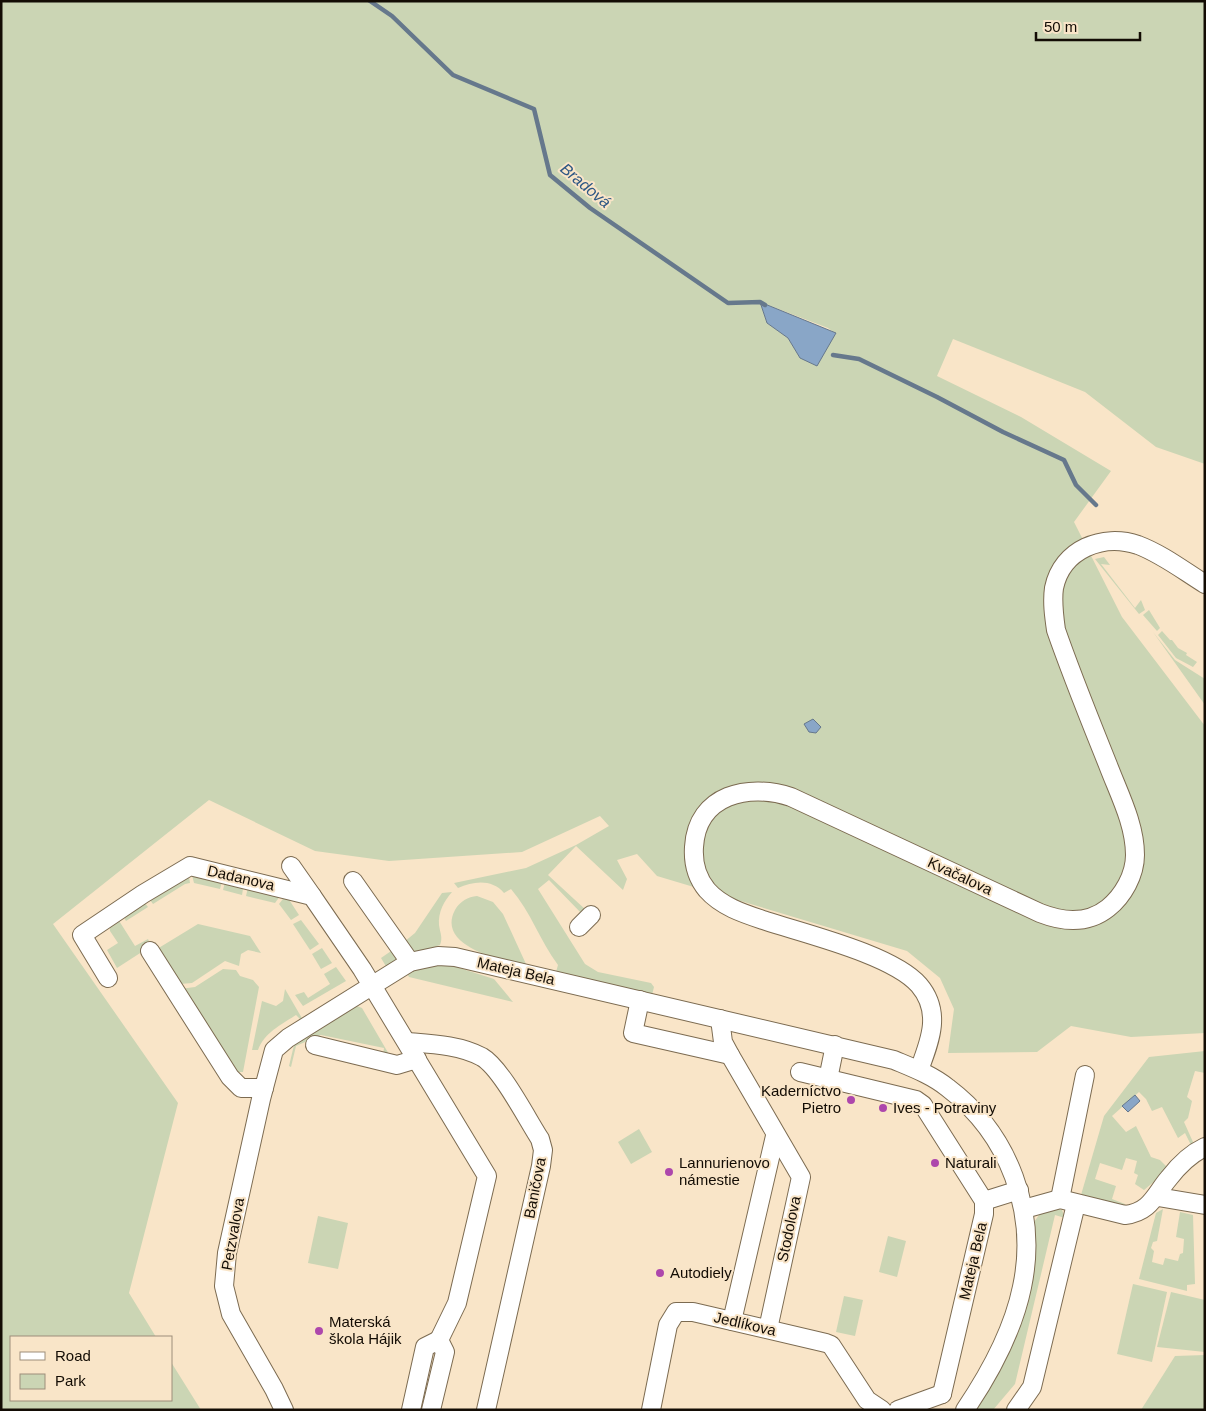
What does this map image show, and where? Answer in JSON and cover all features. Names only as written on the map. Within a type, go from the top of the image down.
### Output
[{"type":"street","name":"Kvačalova","points":[[919,1070],[932,1035],[933,1020],[926,994],[918,983],[898,967],[871,956],[741,913],[715,898],[700,879],[694,860],[694,842],[702,818],[717,802],[726,798],[750,792],[776,792],[1053,918],[1077,920],[1100,914],[1118,899],[1129,881],[1134,865],[1134,843],[1126,812],[1056,630],[1053,604],[1059,572],[1074,554],[1084,548],[1117,541],[1139,546],[1152,552],[1205,584]]},
{"type":"street","name":"Dadanova","points":[[108,978],[82,935],[143,894],[190,866],[312,896]]},
{"type":"street","points":[[291,866],[372,985],[487,1176],[457,1304],[439,1340],[426,1347],[411,1410]]},
{"type":"street","points":[[352,881],[410,962]]},
{"type":"street","points":[[150,951],[230,1077],[241,1088],[264,1088]]},
{"type":"street","name":"Mateja Bela","points":[[259,1106],[274,1050],[288,1038],[410,962],[438,956],[455,957],[835,1045],[894,1060],[919,1070],[947,1087],[980,1117],[1005,1155],[1024,1208],[1026,1242],[1022,1288],[994,1363],[965,1408]]},
{"type":"street","points":[[640,1000],[633,1033],[730,1055]]},
{"type":"street","name":"Stodolova","points":[[720,1019],[723,1042],[801,1177],[768,1329]]},
{"type":"street","name":"Baničova","points":[[407,1042],[437,1044],[469,1051],[484,1058],[495,1068],[540,1139],[543,1150],[486,1410]]},
{"type":"street","points":[[315,1045],[397,1065],[417,1059]]},
{"type":"street","points":[[828,1079],[835,1045]]},
{"type":"street","name":"Mateja Bela","points":[[800,1072],[909,1097],[923,1105],[984,1201],[984,1214],[942,1394]]},
{"type":"street","points":[[1016,1410],[1032,1387],[1068,1202],[1086,1075]]},
{"type":"street","name":"Petzvalova","points":[[259,1106],[227,1252],[224,1286],[231,1314],[274,1388],[284,1410]]},
{"type":"street","points":[[732,1321],[776,1136]]},
{"type":"street","points":[[1024,1208],[1068,1202],[1125,1215],[1136,1214],[1158,1197],[1167,1180],[1192,1153],[1205,1147]]},
{"type":"street","points":[[984,1201],[1019,1190]]},
{"type":"street","points":[[1158,1197],[1205,1204]]},
{"type":"street","name":"Jedlíkova","points":[[651,1410],[668,1326],[676,1312],[693,1312],[831,1345],[867,1400],[882,1410]]},
{"type":"street","points":[[431,1410],[445,1352],[439,1340]]},
{"type":"street","points":[[898,1410],[942,1394],[965,1408]]},
{"type":"green space","points":[[1,1],[1205,1],[1205,464],[1156,447],[1085,392],[953,339],[937,376],[1021,417],[1111,471],[1074,522],[1122,617],[1205,726],[1205,1033],[1131,1037],[1071,1026],[1037,1052],[948,1053],[954,1009],[940,978],[907,951],[657,876],[637,854],[617,860],[627,879],[623,890],[576,846],[548,875],[587,911],[583,915],[549,880],[538,889],[585,964],[598,972],[651,983],[654,987],[652,995],[556,972],[558,965],[524,907],[511,889],[504,893],[499,888],[488,883],[470,884],[458,888],[454,883],[526,868],[576,845],[609,826],[600,816],[522,852],[389,861],[315,851],[209,800],[53,924],[178,1103],[129,1293],[155,1336],[10,1336],[10,1401],[172,1401],[172,1364],[201,1410],[1,1410]],"holes":[[[760,302],[828,328],[836,334],[800,358],[788,338],[767,323]]]},
{"type":"green space","points":[[1104,557],[1110,565],[1101,564],[1135,608],[1141,600],[1145,610],[1139,614],[1095,559]]},
{"type":"green space","points":[[1149,610],[1160,628],[1157,631],[1143,615]]},
{"type":"green space","points":[[1162,631],[1178,648],[1197,662],[1193,667],[1176,658],[1158,635]]},
{"type":"green space","points":[[1153,632],[1175,660],[1205,679],[1205,705]]},
{"type":"green space","points":[[188,871],[190,883],[185,884],[153,904],[147,896]]},
{"type":"green space","points":[[191,871],[223,878],[220,889],[194,883]]},
{"type":"green space","points":[[226,878],[244,883],[242,895],[223,890]]},
{"type":"green space","points":[[249,883],[283,892],[275,903],[246,896]]},
{"type":"green space","points":[[452,892],[444,903],[439,916],[440,945],[417,953],[404,942],[415,933],[442,893]]},
{"type":"green space","points":[[286,895],[299,915],[291,920],[279,904]]},
{"type":"green space","points":[[477,896],[493,902],[503,914],[526,964],[495,958],[475,950],[458,938],[453,930],[452,921],[455,910],[464,900]]},
{"type":"green space","points":[[142,899],[148,907],[126,921],[121,912]]},
{"type":"green space","points":[[116,916],[135,946],[148,939],[151,946],[117,968],[107,950],[118,943],[110,931],[109,920]]},
{"type":"green space","points":[[301,920],[319,944],[310,950],[293,924]]},
{"type":"green space","points":[[198,924],[250,936],[261,953],[248,950],[241,954],[239,966],[225,961],[192,983],[180,984],[157,949]]},
{"type":"green space","points":[[322,948],[332,963],[321,969],[312,954]]},
{"type":"green space","points":[[394,949],[398,960],[387,968],[381,958]]},
{"type":"green space","points":[[447,964],[494,979],[513,1002],[409,977],[406,972],[425,965]]},
{"type":"green space","points":[[336,967],[346,981],[303,1006],[295,995],[304,992],[308,998],[330,984],[324,974]]},
{"type":"green space","points":[[223,969],[236,970],[240,976],[253,980],[259,987],[243,1072],[234,1072],[180,989],[195,987]]},
{"type":"green space","points":[[285,989],[303,1020],[296,1015],[269,1034],[258,1050],[252,1050],[262,1001],[276,1006],[283,1001]]},
{"type":"green space","points":[[357,1006],[362,1008],[390,1056],[383,1055],[384,1048],[321,1035],[296,1046],[291,1067],[289,1066],[294,1045]]},
{"type":"green space","points":[[1205,1051],[1205,1073],[1195,1071],[1187,1097],[1192,1101],[1188,1118],[1184,1122],[1193,1142],[1192,1147],[1185,1133],[1178,1138],[1162,1107],[1152,1111],[1146,1099],[1139,1092],[1112,1116],[1126,1132],[1136,1126],[1151,1157],[1160,1160],[1169,1169],[1144,1190],[1135,1184],[1138,1175],[1134,1173],[1137,1161],[1126,1158],[1122,1170],[1100,1163],[1095,1179],[1116,1186],[1112,1199],[1125,1204],[1124,1208],[1081,1195],[1104,1116],[1149,1057]]},
{"type":"green space","points":[[639,1129],[652,1152],[631,1164],[618,1142]]},
{"type":"green space","points":[[1056,1208],[1062,1210],[1065,1218],[1055,1215],[1015,1384],[993,1410],[973,1410],[1029,1292],[1034,1264],[1034,1222],[1039,1215]]},
{"type":"green space","points":[[1163,1209],[1157,1241],[1153,1242],[1151,1248],[1154,1251],[1152,1262],[1163,1265],[1165,1258],[1178,1261],[1180,1254],[1183,1253],[1184,1239],[1176,1237],[1180,1212],[1193,1215],[1195,1284],[1187,1285],[1187,1291],[1139,1279],[1156,1213]]},
{"type":"green space","points":[[318,1216],[348,1223],[338,1269],[308,1263]]},
{"type":"green space","points":[[888,1236],[906,1241],[897,1277],[879,1272]]},
{"type":"green space","points":[[1133,1284],[1167,1292],[1152,1362],[1117,1354]]},
{"type":"green space","points":[[1171,1292],[1205,1300],[1205,1352],[1157,1347]]},
{"type":"green space","points":[[844,1296],[863,1300],[855,1336],[836,1332]]},
{"type":"green space","points":[[1205,1355],[1205,1410],[1141,1410],[1175,1356]]},
{"type":"water","points":[[760,302],[836,333],[817,366],[800,358],[788,338],[767,323]]},
{"type":"water","points":[[813,719],[821,727],[816,733],[809,732],[804,724]]},
{"type":"water","points":[[1135,1095],[1140,1101],[1128,1112],[1122,1106]]},
{"type":"waterway","name":"Bradová","points":[[370,1],[392,16],[453,75],[534,109],[550,175],[590,208],[728,303],[760,302],[765,305]]},
{"type":"waterway","points":[[833,355],[859,359],[1003,432],[1064,460],[1076,485],[1096,505]]},
{"type":"place","name":"Kaderníctvo Pietro","points":[[851,1100]]},
{"type":"place","name":"Ives - Potraviny","points":[[883,1108]]},
{"type":"place","name":"Naturali","points":[[935,1163]]},
{"type":"place","name":"Lannurienovo námestie","points":[[669,1172]]},
{"type":"place","name":"Autodiely","points":[[660,1273]]},
{"type":"place","name":"Materská škola Hájik","points":[[319,1331]]}]
